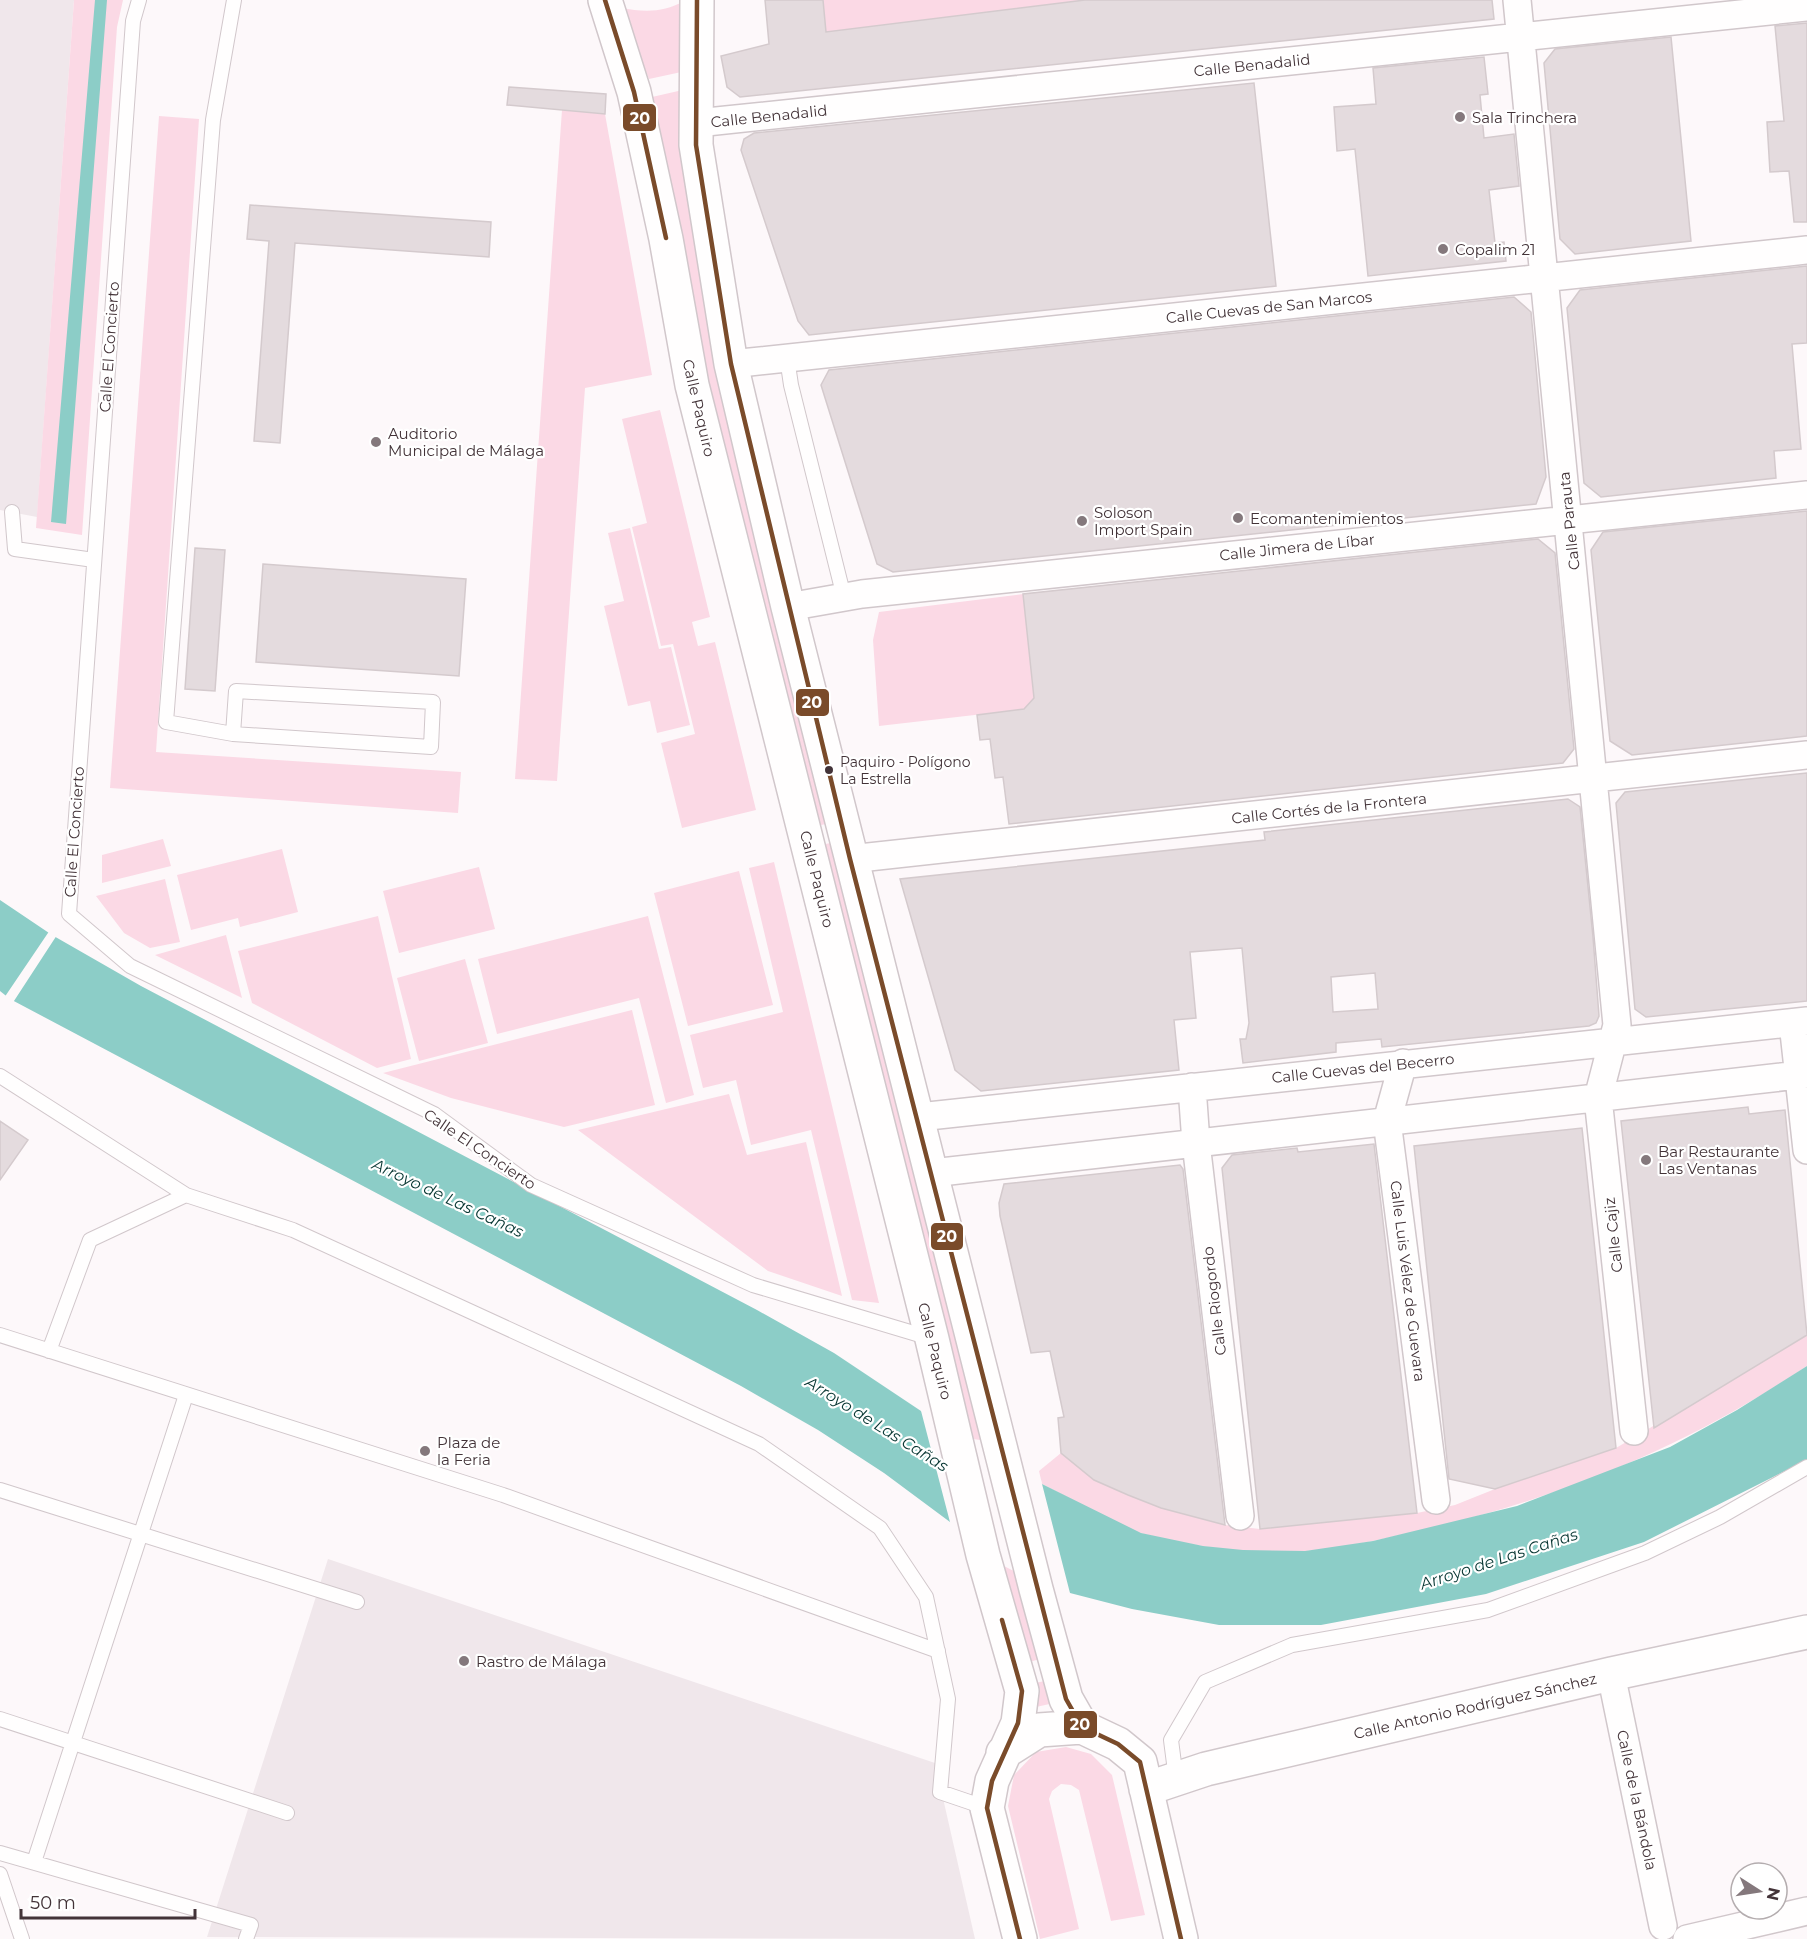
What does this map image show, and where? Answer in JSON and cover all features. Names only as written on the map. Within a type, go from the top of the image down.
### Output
[{"type":"main road","name":"Calle Paquiro","points":[[605,0],[634,92],[666,239],[692,385],[952,1419],[983,1555],[1022,1691],[1018,1723],[1002,1754],[992,1781],[987,1808]]},
{"type":"main road","points":[[697,0],[696,145],[731,364],[850,859],[919,1117],[1036,1589],[1066,1699],[1083,1727]]},
{"type":"main road","name":"Calle Antonio Rodríguez Sánchez","points":[[1146,1789],[1206,1769],[1611,1674],[1807,1632]]},
{"type":"main road","points":[[1002,1754],[1039,1730],[1083,1727],[1118,1744],[1140,1762],[1181,1939]]},
{"type":"main road","points":[[987,1808],[1020,1939]]},
{"type":"street","name":"Calle Parauta","points":[[1517,0],[1543,278],[1595,779],[1617,1025],[1613,1041]]},
{"type":"street","name":"Calle Benadalid","points":[[697,123],[1807,7]]},
{"type":"street","name":"Calle Cuevas de San Marcos","points":[[731,364],[1807,250]]},
{"type":"street","name":"Calle Jimera de Líbar","points":[[788,607],[844,597],[1569,518],[1807,495]]},
{"type":"street","name":"Calle Cortés de la Frontera","points":[[850,859],[1807,755]]},
{"type":"street","name":"Calle Cuevas del Becerro","points":[[919,1117],[1402,1063],[1800,1022]]},
{"type":"street","points":[[1800,1022],[1807,1150]]},
{"type":"street","name":"Calle Cajiz","points":[[1613,1041],[1598,1098],[1634,1431]]},
{"type":"street","name":"Calle Luis Vélez de Guevara","points":[[1402,1063],[1387,1121],[1436,1500]]},
{"type":"street","points":[[932,1173],[1803,1074]]},
{"type":"street","name":"Calle Riogordo","points":[[1192,1087],[1196,1143],[1240,1516]]},
{"type":"street","name":"Calle de la Bándola","points":[[1611,1674],[1664,1935]]},
{"type":"street","points":[[1687,1939],[1807,1911]]},
{"type":"lane","name":"Calle El Concierto","points":[[139,0],[133,21],[69,914],[130,966],[434,1114],[531,1185],[753,1285],[932,1339]]},
{"type":"lane","points":[[233,734],[236,691],[433,702],[431,747],[233,734],[166,722],[213,120],[234,0]]},
{"type":"lane","points":[[787,358],[791,385],[844,597]]},
{"type":"lane","points":[[12,512],[15,549],[94,560]]},
{"type":"lane","points":[[0,1076],[186,1195],[293,1230],[759,1444],[880,1528],[926,1598],[948,1699],[940,1792],[987,1808]]},
{"type":"lane","points":[[49,1351],[90,1240],[186,1195]]},
{"type":"lane","points":[[0,1335],[503,1496],[938,1651]]},
{"type":"lane","points":[[34,1862],[186,1395]]},
{"type":"lane","points":[[1176,1779],[1171,1740],[1205,1682],[1292,1646],[1488,1610],[1645,1553],[1720,1517],[1807,1467]]},
{"type":"lane","points":[[0,1490],[357,1602]]},
{"type":"lane","points":[[0,1719],[287,1813]]},
{"type":"lane","points":[[0,1852],[251,1925],[246,1939]]},
{"type":"lane","points":[[0,1874],[22,1939]]},
{"type":"shaded area","points":[[0,0],[74,0],[37,517],[0,510]]},
{"type":"shaded area","points":[[74,0],[123,0],[117,27],[82,535],[36,528]]},
{"type":"shaded area","points":[[823,0],[1085,0],[826,32]]},
{"type":"shaded area","points":[[684,1],[686,71],[649,79],[621,8],[653,10],[669,8]]},
{"type":"shaded area","points":[[687,89],[831,823],[816,826],[705,388],[676,206],[652,97]]},
{"type":"shaded area","points":[[562,110],[605,114],[652,375],[585,388],[557,781],[515,779]]},
{"type":"shaded area","points":[[159,116],[199,119],[156,752],[461,772],[458,813],[110,788]]},
{"type":"shaded area","points":[[660,410],[710,617],[692,622],[698,646],[715,642],[756,810],[682,828],[661,743],[695,734],[673,644],[661,646],[632,527],[647,523],[622,419]]},
{"type":"shaded area","points":[[630,528],[659,649],[671,647],[690,725],[657,733],[650,701],[628,706],[604,606],[624,601],[608,533]]},
{"type":"shaded area","points":[[1023,594],[1035,708],[879,726],[873,640],[879,612]]},
{"type":"shaded area","points":[[163,839],[171,866],[102,883],[102,855]]},
{"type":"shaded area","points":[[836,842],[987,1441],[973,1439],[820,845]]},
{"type":"shaded area","points":[[282,849],[298,912],[240,927],[238,918],[191,930],[177,875]]},
{"type":"shaded area","points":[[774,862],[879,1303],[852,1300],[811,1130],[751,1145],[736,1080],[703,1088],[690,1035],[783,1012],[749,868]]},
{"type":"shaded area","points":[[479,867],[495,929],[399,953],[383,891]]},
{"type":"shaded area","points":[[739,871],[773,1005],[688,1026],[654,893]]},
{"type":"shaded area","points":[[165,879],[180,942],[150,948],[124,933],[96,896]]},
{"type":"shaded area","points":[[378,916],[411,1059],[377,1068],[252,1003],[238,951]]},
{"type":"shaded area","points":[[648,916],[694,1095],[666,1103],[639,998],[497,1034],[478,959]]},
{"type":"shaded area","points":[[226,935],[242,998],[155,955]]},
{"type":"shaded area","points":[[465,959],[488,1043],[419,1061],[397,978]]},
{"type":"shaded area","points":[[632,1010],[655,1105],[564,1127],[451,1098],[383,1073]]},
{"type":"shaded area","points":[[729,1094],[747,1155],[806,1142],[842,1296],[768,1271],[578,1130]]},
{"type":"shaded area","points":[[1807,1335],[1807,1366],[1717,1420],[1671,1444],[1576,1484],[1527,1501],[1426,1529],[1351,1545],[1321,1550],[1266,1552],[1224,1549],[1163,1539],[1120,1525],[1042,1484],[1039,1471],[1061,1453],[1094,1480],[1161,1508],[1225,1525],[1260,1529],[1417,1513],[1455,1505],[1616,1448]]},
{"type":"shaded area","name":"Rastro de Málaga","points":[[328,1559],[935,1763],[975,1939],[207,1937]]},
{"type":"shaded area","points":[[1004,1566],[1023,1576],[1044,1658],[1029,1662]]},
{"type":"shaded area","points":[[1050,1680],[1054,1703],[1036,1707],[1035,1683]]},
{"type":"shaded area","points":[[1066,1747],[1091,1754],[1112,1775],[1145,1915],[1111,1921],[1079,1790],[1071,1785],[1061,1784],[1052,1791],[1049,1799],[1079,1929],[1040,1939],[1008,1806],[1014,1775],[1036,1752]]},
{"type":"water","points":[[95,0],[107,0],[66,524],[51,522]]},
{"type":"water","name":"Arroyo de Las Cañas","points":[[0,900],[52,935],[141,986],[757,1310],[834,1353],[921,1411],[1042,1484],[1141,1533],[1203,1546],[1243,1550],[1305,1551],[1373,1541],[1517,1506],[1670,1447],[1737,1410],[1807,1366],[1807,1460],[1644,1542],[1486,1594],[1321,1625],[1219,1625],[1132,1609],[1070,1593],[950,1522],[884,1473],[818,1430],[741,1386],[10,999],[0,991]]},
{"type":"pier","points":[[50,930],[57,935],[12,1004],[4,998]]},
{"type":"pier","points":[[920,1407],[1041,1480],[1071,1597],[951,1526]]},
{"type":"building","points":[[765,0],[823,0],[826,32],[1085,0],[1492,0],[1494,19],[740,97],[727,87],[721,56],[769,44]]},
{"type":"building","points":[[1807,23],[1807,222],[1794,222],[1789,171],[1770,172],[1767,122],[1784,121],[1775,26]]},
{"type":"building","points":[[1671,37],[1691,241],[1575,254],[1560,239],[1544,63],[1555,49]]},
{"type":"building","points":[[1484,57],[1488,94],[1480,95],[1484,138],[1514,134],[1519,186],[1489,190],[1495,243],[1504,242],[1506,261],[1368,276],[1355,149],[1337,151],[1334,107],[1376,104],[1373,68]]},
{"type":"building","points":[[1254,83],[1276,286],[809,335],[798,321],[741,150],[744,139],[754,133]]},
{"type":"building","points":[[509,87],[606,94],[605,114],[507,105]]},
{"type":"building","points":[[250,205],[491,222],[489,257],[295,243],[280,443],[254,441],[269,241],[247,239]]},
{"type":"building","points":[[1807,266],[1807,343],[1792,344],[1801,449],[1774,451],[1776,478],[1601,497],[1584,483],[1567,308],[1580,290]]},
{"type":"building","points":[[1514,297],[1531,312],[1546,477],[1536,504],[893,572],[877,564],[821,385],[829,370]]},
{"type":"building","points":[[1807,511],[1807,736],[1632,755],[1610,741],[1591,550],[1603,532]]},
{"type":"building","points":[[1538,539],[1555,553],[1574,749],[1563,763],[1009,824],[1003,777],[995,778],[990,739],[980,740],[977,715],[1024,709],[1034,698],[1023,594]]},
{"type":"building","points":[[195,548],[225,550],[215,691],[185,689]]},
{"type":"building","points":[[263,564],[466,579],[459,676],[256,662]]},
{"type":"building","points":[[1807,773],[1807,1001],[1646,1017],[1635,1009],[1616,803],[1625,792]]},
{"type":"building","points":[[1568,799],[1580,807],[1599,1016],[1596,1023],[1589,1026],[1382,1047],[1381,1039],[1336,1043],[1336,1052],[1243,1063],[1240,1039],[1246,1039],[1249,1023],[1242,948],[1190,952],[1196,1018],[1174,1020],[1179,1070],[981,1091],[955,1070],[900,879],[1265,840],[1264,832]],"holes":[[[1375,973],[1378,1009],[1333,1012],[1331,977]]]},
{"type":"building","points":[[1748,1107],[1749,1114],[1785,1110],[1807,1335],[1654,1428],[1621,1121]]},
{"type":"building","points":[[0,1121],[28,1140],[0,1180]]},
{"type":"building","points":[[1582,1128],[1616,1448],[1495,1489],[1449,1479],[1414,1146]]},
{"type":"building","points":[[1374,1144],[1417,1513],[1260,1529],[1222,1168],[1232,1155],[1297,1148],[1298,1152]]},
{"type":"building","points":[[1180,1165],[1183,1169],[1225,1525],[1161,1508],[1128,1495],[1094,1480],[1061,1453],[1058,1418],[1064,1417],[1050,1351],[1031,1353],[1000,1216],[999,1203],[1004,1184]]},
{"type":"transit line","name":"20","points":[[605,0],[634,92],[666,238]]},
{"type":"transit line","name":"20","points":[[697,0],[696,145],[731,364],[850,859],[1066,1699],[1082,1727],[1118,1744],[1140,1762],[1181,1939]]},
{"type":"transit line","name":"20","points":[[1002,1620],[1022,1691],[1018,1723],[992,1781],[987,1808],[1020,1939]]},
{"type":"place","name":"Sala Trinchera","points":[[1460,117]]},
{"type":"place","name":"Copalim 21","points":[[1443,249]]},
{"type":"place","name":"Auditorio Municipal de Málaga","points":[[376,442]]},
{"type":"place","name":"Ecomantenimientos","points":[[1238,518]]},
{"type":"place","name":"Soloson Import Spain","points":[[1082,521]]},
{"type":"place","name":"Paquiro - Polígono La Estrella","points":[[829,770]]},
{"type":"place","name":"Bar Restaurante Las Ventanas","points":[[1646,1160]]},
{"type":"place","name":"Plaza de la Feria","points":[[425,1451]]},
{"type":"place","name":"Rastro de Málaga","points":[[464,1661]]}]
